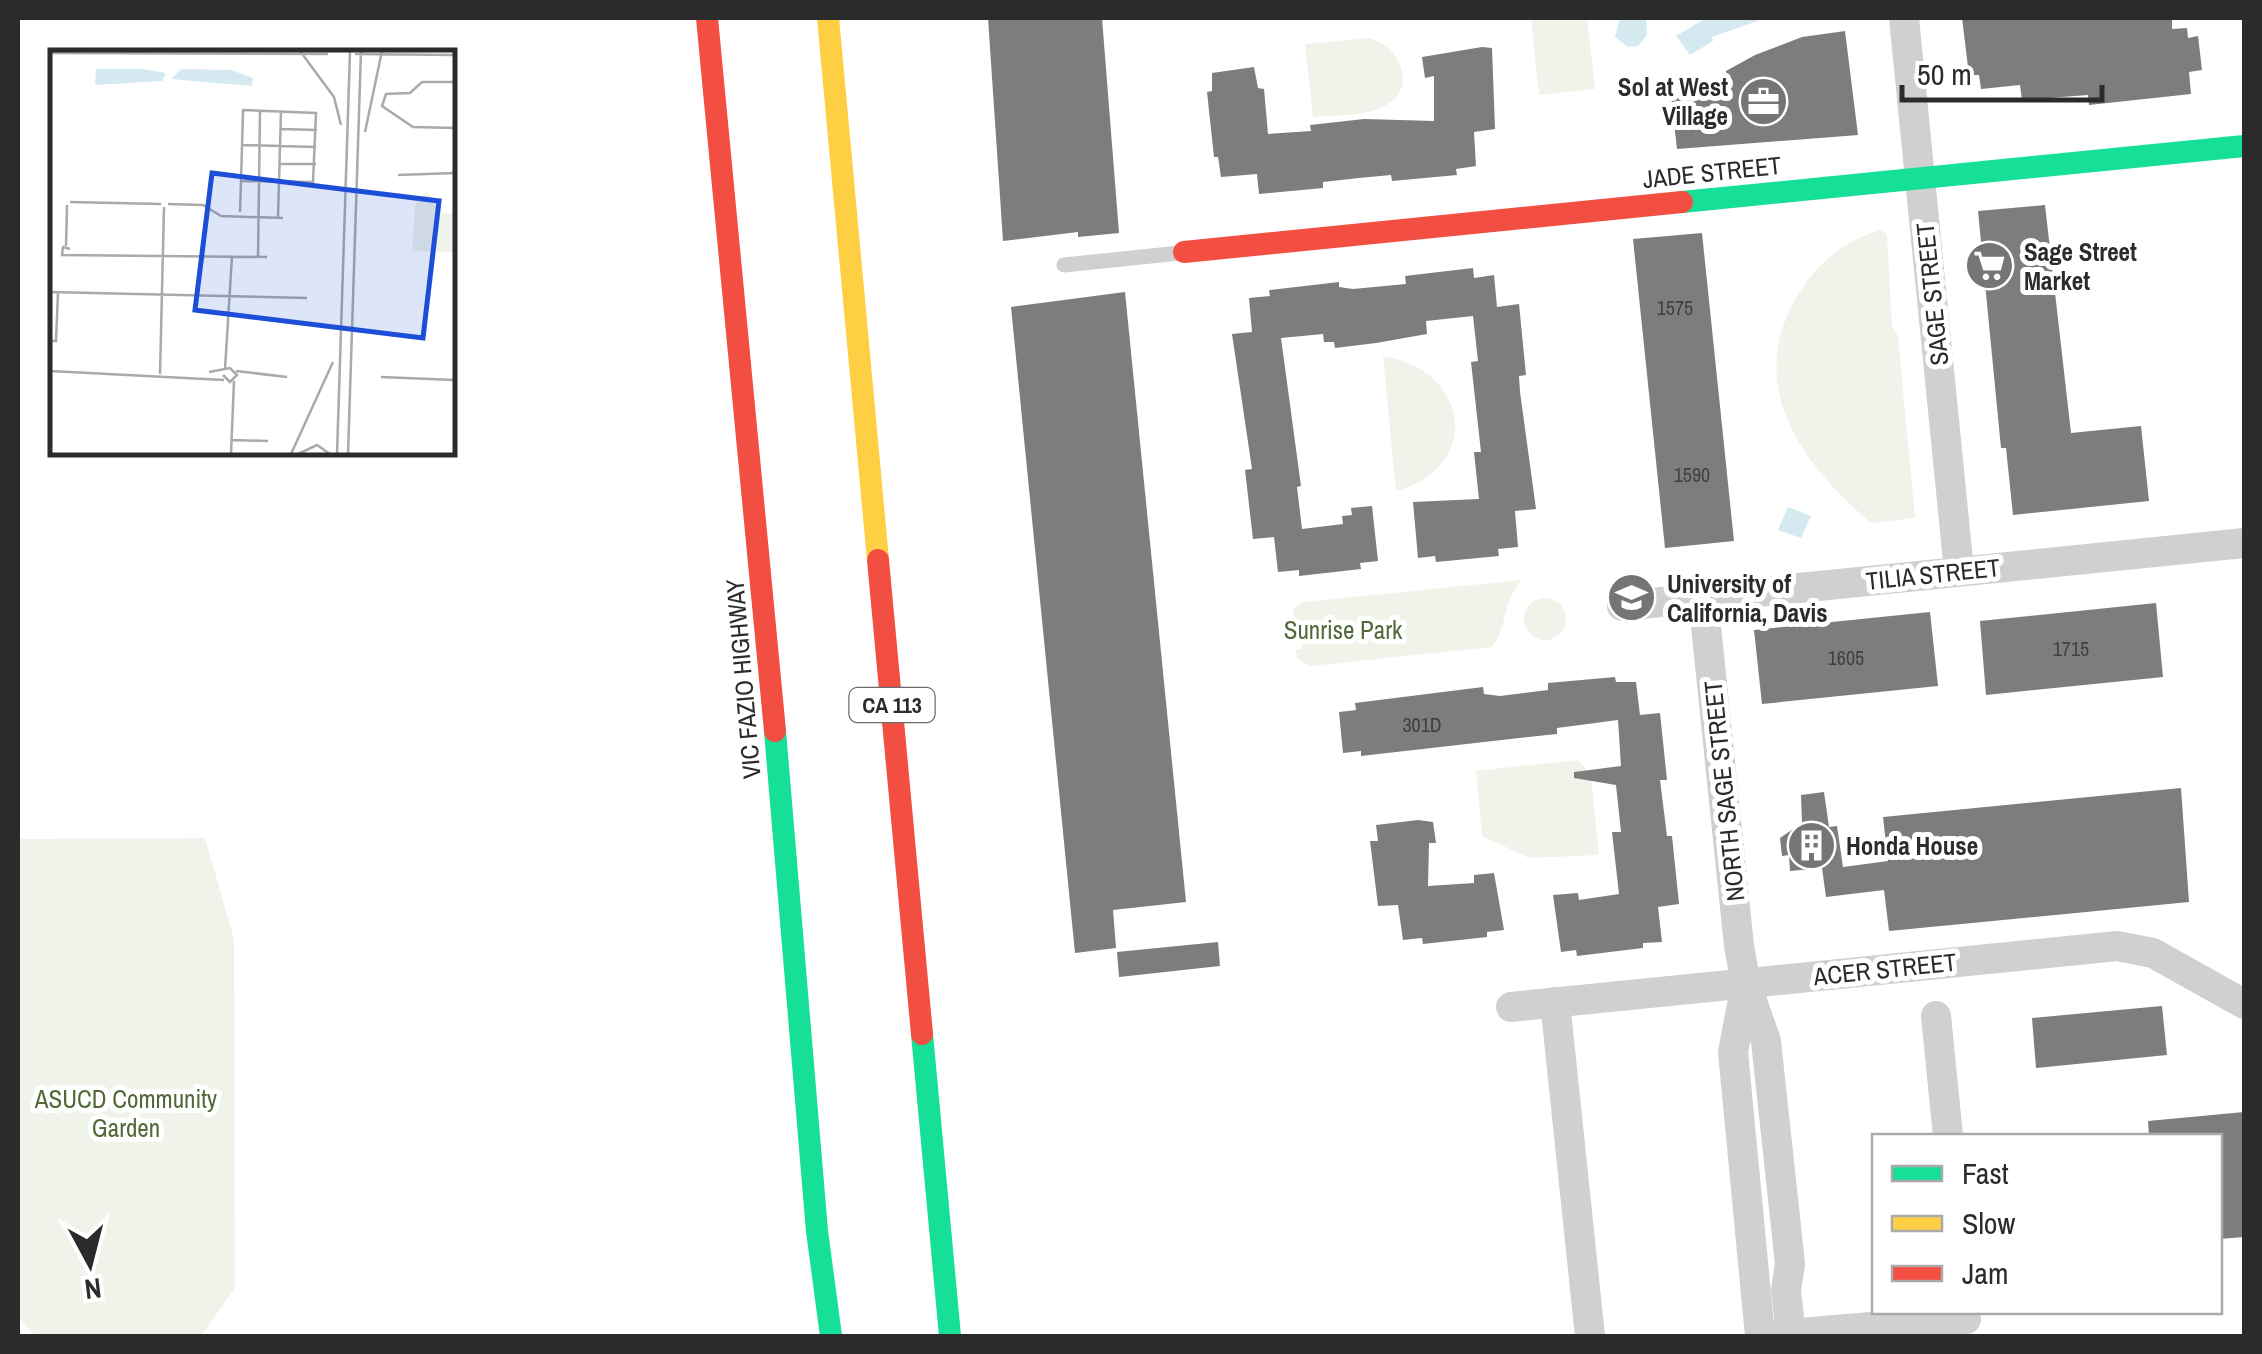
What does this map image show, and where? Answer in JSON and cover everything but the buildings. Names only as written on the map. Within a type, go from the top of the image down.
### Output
[{"type":"main road","name":"VIC FAZIO HIGHWAY","points":[[707,18],[749,426],[817,1231],[831,1336]]},
{"type":"main road","name":"CA 113","points":[[828,18],[950,1336]]},
{"type":"main road","points":[[834,73],[838,18]]},
{"type":"main road","name":"JADE STREET","points":[[1184,252],[2244,146]]},
{"type":"main road","points":[[814,1336],[817,1231]]},
{"type":"street","name":"SAGE STREET","points":[[1904,18],[1959,572]]},
{"type":"street","name":"TILIA STREET","points":[[1622,606],[2244,543]]},
{"type":"street","name":"NORTH SAGE STREET","points":[[1703,598],[1746,984],[1766,1041],[1790,1264],[1772,1336]]},
{"type":"street","name":"ACER STREET","points":[[1511,1006],[2136,946],[2244,1004]]},
{"type":"street","points":[[1555,1002],[1590,1336]]},
{"type":"street","points":[[1936,1016],[1948,1134]]},
{"type":"street","points":[[1772,1336],[1966,1322]]},
{"type":"lane","points":[[1064,264],[1184,252]]},
{"type":"green space","points":[[1531,18],[1587,18],[1595,89],[1539,95]]},
{"type":"green space","points":[[1368,38],[1397,58],[1403,79],[1401,90],[1383,107],[1367,112],[1313,117],[1305,44]]},
{"type":"green space","points":[[1880,230],[1887,234],[1892,326],[1898,336],[1915,518],[1871,523],[1821,473],[1801,446],[1786,417],[1778,387],[1777,356],[1784,324],[1808,279],[1835,252]]},
{"type":"green space","points":[[1383,356],[1412,365],[1434,380],[1448,399],[1455,420],[1453,441],[1443,462],[1424,479],[1396,491]]},
{"type":"green space","name":"Sunrise Park","points":[[1521,580],[1492,647],[1310,666],[1297,658],[1296,650],[1302,649],[1299,620],[1294,619],[1293,610],[1302,602]]},
{"type":"green space","points":[[1545,598],[1560,604],[1566,619],[1560,634],[1545,640],[1530,634],[1524,619],[1530,604]]},
{"type":"green space","points":[[1578,760],[1591,775],[1599,855],[1529,858],[1482,836],[1476,771]]},
{"type":"green space","name":"ASUCD Community Garden","points":[[205,838],[234,939],[235,1288],[201,1336],[36,1336],[18,1317],[18,839]]},
{"type":"shaded area","points":[[1620,18],[1646,18],[1647,35],[1638,46],[1628,47],[1615,37]]},
{"type":"shaded area","points":[[1706,18],[1766,18],[1712,37],[1713,41],[1690,55],[1676,36]]},
{"type":"shaded area","points":[[1788,507],[1811,516],[1801,538],[1778,530]]},
{"type":"traffic: fast","points":[[1682,202],[2244,146]]},
{"type":"traffic: fast","points":[[775,731],[817,1231],[831,1336]]},
{"type":"traffic: fast","points":[[922,1034],[950,1336]]},
{"type":"traffic: slow","points":[[828,18],[878,560]]},
{"type":"traffic: jam","points":[[707,18],[775,731]]},
{"type":"traffic: jam","points":[[1184,252],[1682,202]]},
{"type":"traffic: jam","points":[[878,560],[922,1034]]},
{"type":"place","name":"Sol at West Village","points":[[1763,101]]},
{"type":"place","name":"Sage Street Market","points":[[1989,266]]},
{"type":"place","name":"University of California, Davis","points":[[1632,598]]},
{"type":"place","name":"Honda House","points":[[1811,846]]}]
